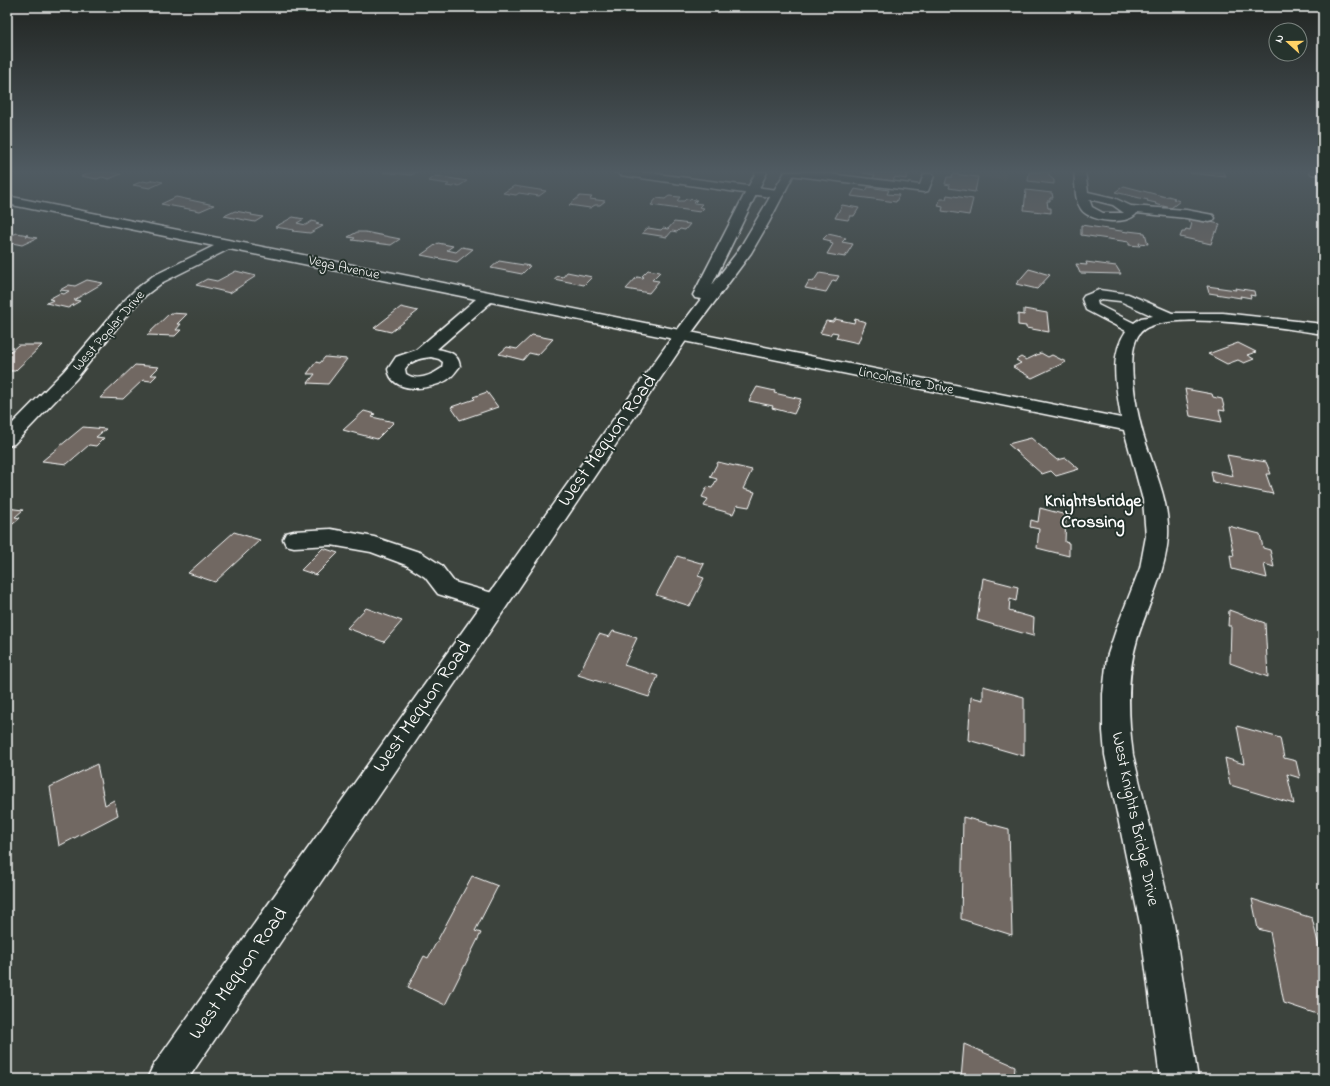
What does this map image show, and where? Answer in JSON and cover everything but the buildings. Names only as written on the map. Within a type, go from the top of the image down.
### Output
[{"type":"street","name":"Vega Avenue","points":[[121,223],[680,336]]},
{"type":"street","name":"West Mequon Road","points":[[680,336],[735,223]]},
{"type":"street","name":"West Mequon Road","points":[[166,1079],[680,336],[744,253],[764,223]]},
{"type":"street","name":"West Poplar Drive","points":[[7,440],[70,375],[126,307],[142,292],[158,279],[228,244]]},
{"type":"street","points":[[1169,317],[1123,297],[1100,294],[1089,299],[1091,308],[1134,329],[1148,321],[1169,317],[1213,316],[1260,320],[1323,329]]},
{"type":"street","points":[[422,353],[486,297]]},
{"type":"street","name":"West Knights Bridge Drive","points":[[1134,329],[1126,348],[1123,363],[1132,426],[1154,500],[1157,517],[1157,537],[1149,580],[1120,656],[1116,703],[1116,730],[1119,755],[1157,924],[1179,1079]]},
{"type":"street","name":"Lincolnshire Drive","points":[[680,336],[1132,426]]},
{"type":"street","points":[[294,539],[331,537],[374,545],[414,559],[433,571],[446,588],[496,603]]},
{"type":"district","name":"Knightsbridge Crossing","points":[[1093,512]]}]
